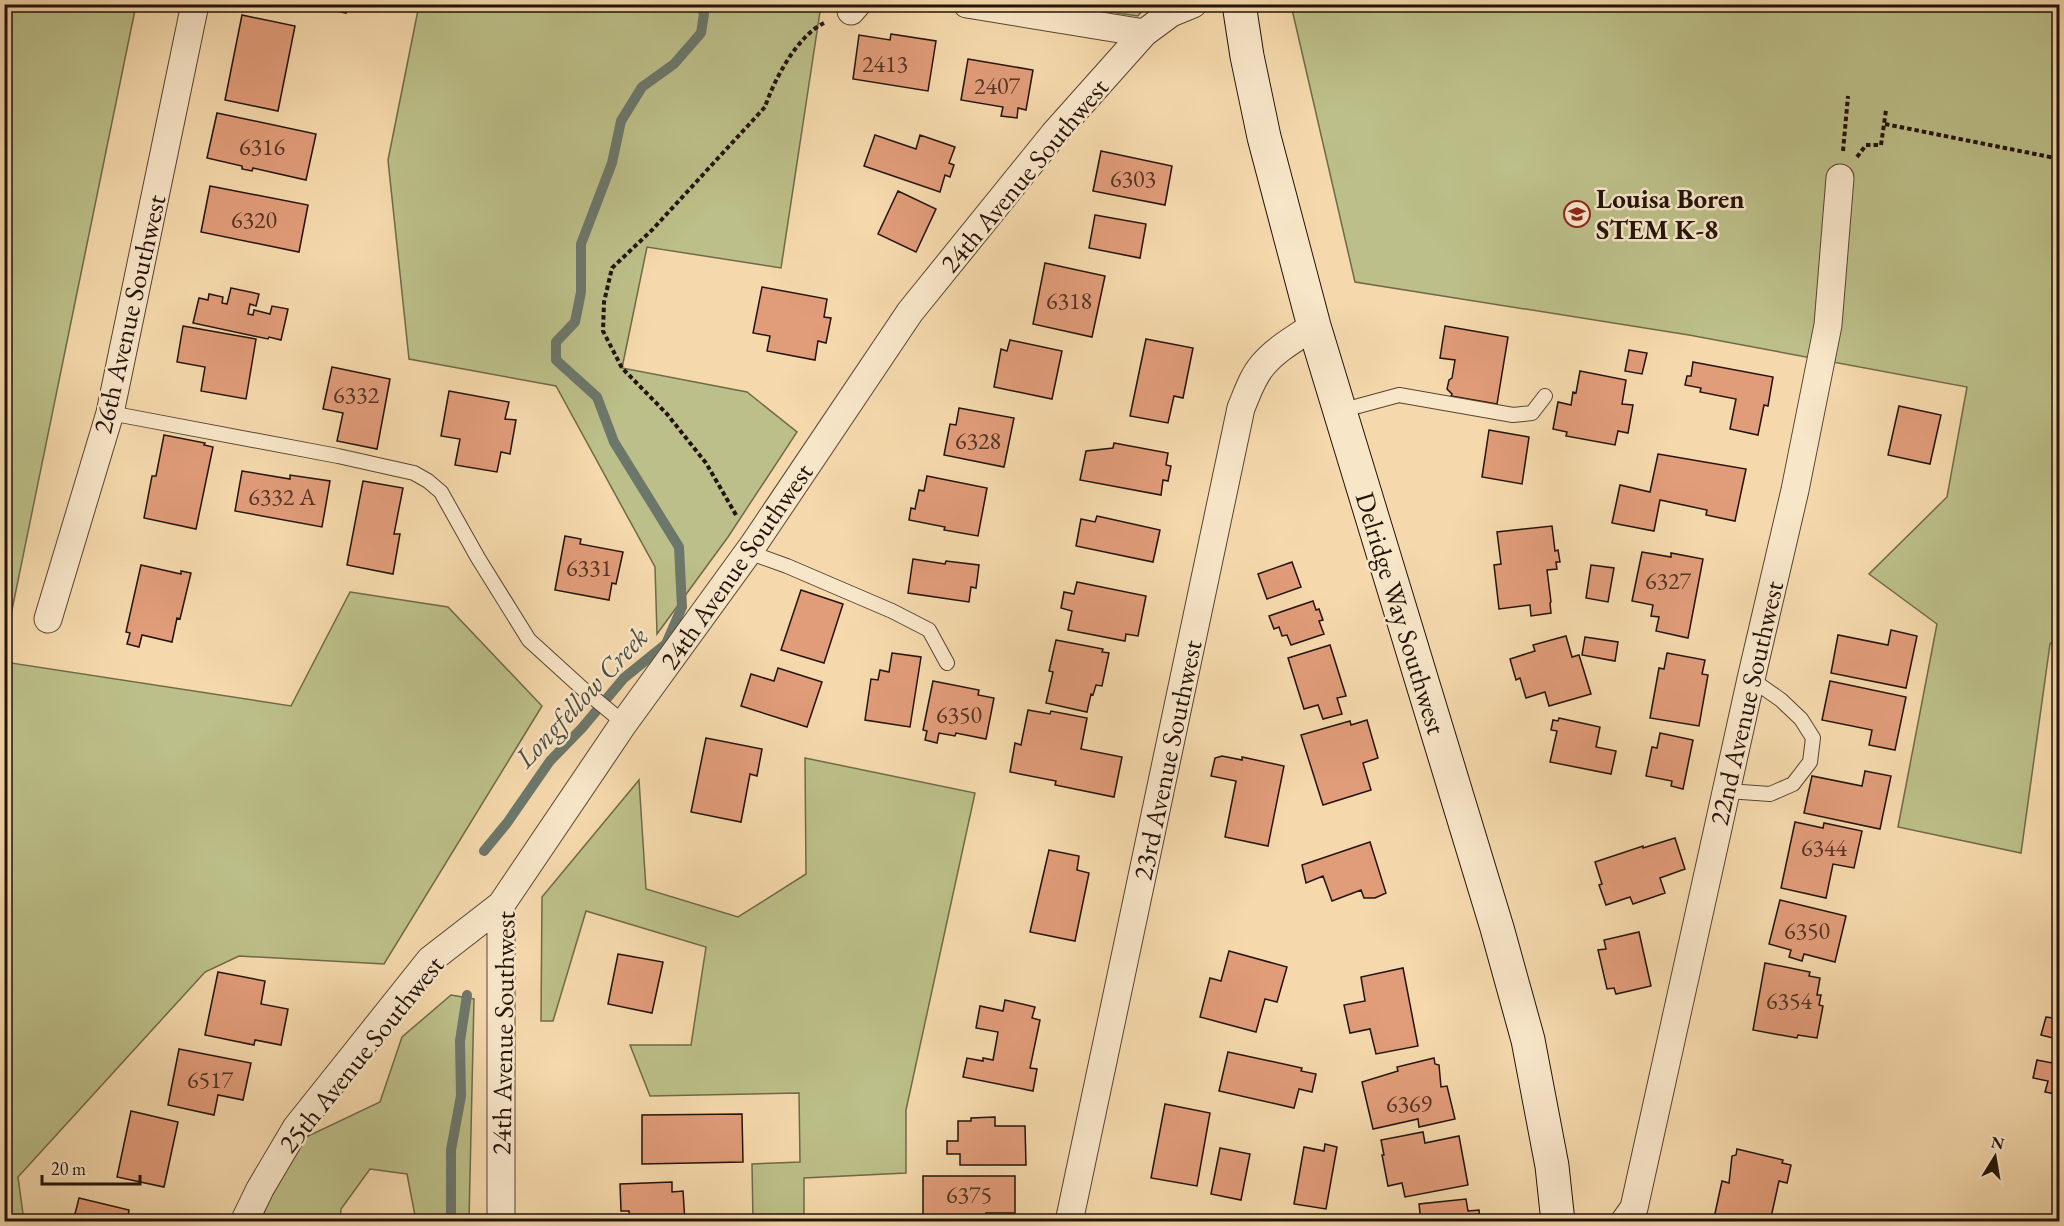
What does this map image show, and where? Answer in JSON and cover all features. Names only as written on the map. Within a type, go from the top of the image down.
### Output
[{"type":"main road","name":"Delridge Way Southwest","points":[[1239,4],[1246,56],[1264,137],[1314,326],[1497,928],[1528,1041],[1552,1166],[1558,1221]]},
{"type":"street","name":"26th Avenue Southwest","points":[[48,619],[110,413],[195,4]]},
{"type":"street","points":[[967,4],[1144,33]]},
{"type":"street","name":"24th Avenue Southwest","points":[[501,1221],[501,905],[618,718],[751,548],[910,312],[1054,134],[1144,33],[1171,14],[1193,4]]},
{"type":"street","name":"22nd Avenue Southwest","points":[[1624,1221],[1634,1208],[1795,490],[1828,325],[1840,178]]},
{"type":"street","name":"23rd Avenue Southwest","points":[[1069,1221],[1241,408],[1262,366],[1283,346],[1314,326]]},
{"type":"street","name":"25th Avenue Southwest","points":[[244,1221],[296,1128],[430,960],[501,905]]},
{"type":"lane","points":[[1340,411],[1399,395],[1513,415],[1532,412],[1545,396]]},
{"type":"lane","points":[[110,413],[338,456],[414,473],[428,481],[441,492],[478,558],[529,640],[618,718]]},
{"type":"lane","points":[[751,548],[929,630],[947,663]]},
{"type":"lane","points":[[1727,791],[1770,794],[1792,784],[1810,762],[1813,738],[1802,719],[1781,700],[1751,679]]},
{"type":"path","points":[[751,548],[706,464],[667,414],[622,368],[603,331],[604,302],[612,268],[653,230],[765,107],[772,86],[806,37],[816,27],[854,8]]},
{"type":"path","points":[[1840,178],[1848,96]]},
{"type":"path","points":[[1866,145],[1881,145],[1886,110]]},
{"type":"path","points":[[1885,124],[2060,159]]},
{"type":"green space","points":[[1147,4],[1138,16],[1062,5]]},
{"type":"green space","points":[[4,5],[136,5],[5,644]]},
{"type":"green space","points":[[419,5],[821,5],[781,268],[647,247],[622,368],[747,392],[797,432],[728,537],[657,634],[655,567],[556,386],[409,359],[388,160]]},
{"type":"green space","points":[[1291,5],[2059,5],[2060,633],[2050,644],[2021,853],[1898,827],[1937,624],[1869,574],[1947,497],[1967,387],[1689,335],[1355,282]]},
{"type":"green space","points":[[350,592],[448,607],[542,706],[384,964],[239,956],[205,972],[18,1177],[24,1221],[5,1221],[5,662],[291,706]]},
{"type":"green space","points":[[805,758],[975,793],[906,1110],[906,1173],[804,1178],[804,1221],[753,1221],[752,1164],[800,1162],[799,1093],[650,1096],[630,1045],[691,1045],[706,947],[586,911],[553,1021],[541,1021],[542,897],[639,780],[646,889],[738,917],[806,874]]},
{"type":"green space","points":[[451,995],[474,999],[469,1221],[416,1221],[407,1174],[370,1169],[341,1209],[340,1221],[260,1222],[272,1195],[306,1137],[380,1102],[402,1037]]},
{"type":"building","points":[[306,4],[348,4],[346,13]]},
{"type":"building","points":[[242,15],[295,26],[278,111],[225,100]]},
{"type":"building","points":[[891,34],[936,41],[928,91],[853,79],[859,35],[890,40]]},
{"type":"building","points":[[968,59],[1033,70],[1026,110],[1018,108],[1017,118],[1001,116],[1003,107],[961,100]]},
{"type":"building","points":[[217,113],[316,134],[306,180],[253,168],[252,171],[242,169],[242,166],[207,158]]},
{"type":"building","points":[[875,135],[916,149],[920,135],[955,147],[949,163],[954,165],[950,177],[945,175],[940,192],[864,166]]},
{"type":"building","points":[[1101,151],[1172,166],[1165,205],[1093,191]]},
{"type":"building","points":[[210,186],[308,205],[299,252],[201,232]]},
{"type":"building","points":[[898,191],[936,209],[916,252],[878,234]]},
{"type":"building","points":[[1095,215],[1146,224],[1140,258],[1089,248]]},
{"type":"building","points":[[1045,263],[1105,276],[1092,337],[1033,324]]},
{"type":"building","points":[[762,287],[827,299],[824,317],[831,318],[826,343],[818,341],[815,360],[767,351],[770,336],[753,333]]},
{"type":"building","points":[[231,288],[259,294],[256,306],[250,304],[248,314],[253,315],[254,310],[270,314],[272,306],[288,309],[281,340],[193,323],[199,298],[208,300],[209,294],[223,297],[222,303],[227,304]]},
{"type":"building","points":[[183,326],[256,339],[246,399],[201,391],[205,367],[177,362]]},
{"type":"building","points":[[1445,326],[1508,337],[1497,404],[1451,396],[1452,394],[1447,389],[1449,380],[1452,378],[1455,360],[1440,358]]},
{"type":"building","points":[[1146,339],[1193,348],[1183,398],[1174,396],[1168,423],[1130,416]]},
{"type":"building","points":[[1010,340],[1062,351],[1052,399],[994,387],[1001,349],[1007,351]]},
{"type":"building","points":[[1629,350],[1647,353],[1642,374],[1625,371]]},
{"type":"building","points":[[1693,362],[1773,377],[1768,406],[1764,405],[1758,435],[1730,429],[1736,399],[1700,392],[1701,388],[1685,385],[1687,376],[1691,376]]},
{"type":"building","points":[[332,367],[390,379],[377,449],[337,441],[343,413],[323,409]]},
{"type":"building","points":[[1580,371],[1626,380],[1622,404],[1633,405],[1628,433],[1618,431],[1615,445],[1566,436],[1567,432],[1553,429],[1558,402],[1571,405]]},
{"type":"building","points":[[449,391],[509,402],[505,419],[516,420],[510,454],[501,452],[497,472],[455,465],[460,439],[441,436]]},
{"type":"building","points":[[1899,406],[1941,415],[1930,464],[1888,455]]},
{"type":"building","points":[[959,408],[1014,418],[1004,467],[944,455],[950,424],[956,425]]},
{"type":"building","points":[[1489,430],[1529,437],[1522,484],[1482,477]]},
{"type":"building","points":[[164,435],[205,443],[204,445],[213,447],[196,529],[144,518],[152,476],[156,476]]},
{"type":"building","points":[[1114,443],[1168,453],[1166,465],[1171,466],[1168,481],[1163,480],[1161,495],[1080,480],[1086,451],[1113,448]]},
{"type":"building","points":[[1658,454],[1746,469],[1735,521],[1706,515],[1707,510],[1660,500],[1654,531],[1612,523],[1620,485],[1650,492]]},
{"type":"building","points":[[242,471],[290,479],[290,475],[330,481],[322,527],[235,511]]},
{"type":"building","points":[[927,476],[987,488],[978,536],[944,530],[945,527],[909,520],[911,508],[915,509],[919,490],[924,491]]},
{"type":"building","points":[[363,481],[403,488],[394,534],[400,534],[393,574],[347,565]]},
{"type":"building","points":[[1097,516],[1160,530],[1153,562],[1076,546],[1081,519],[1095,522]]},
{"type":"building","points":[[1552,526],[1555,551],[1558,550],[1560,562],[1556,562],[1557,569],[1547,570],[1551,613],[1531,616],[1530,605],[1499,609],[1494,565],[1501,564],[1497,532]]},
{"type":"building","points":[[565,536],[581,539],[580,544],[623,552],[616,584],[612,583],[609,600],[555,590]]},
{"type":"building","points":[[1642,552],[1671,557],[1671,553],[1703,559],[1688,638],[1656,631],[1659,617],[1651,616],[1653,605],[1632,601]]},
{"type":"building","points":[[913,559],[945,564],[946,561],[979,565],[976,588],[971,587],[969,602],[908,593]]},
{"type":"building","points":[[1292,562],[1301,587],[1267,599],[1258,574]]},
{"type":"building","points":[[141,565],[181,574],[181,571],[191,573],[172,642],[142,635],[139,647],[127,644],[130,633],[126,632]]},
{"type":"building","points":[[1591,565],[1614,568],[1608,602],[1586,598]]},
{"type":"building","points":[[1077,582],[1146,596],[1138,636],[1126,634],[1125,641],[1068,630],[1072,611],[1061,608],[1064,592],[1074,594]]},
{"type":"building","points":[[801,590],[843,604],[824,663],[781,650]]},
{"type":"building","points":[[1313,601],[1323,620],[1319,621],[1324,634],[1291,645],[1287,635],[1282,636],[1279,627],[1274,629],[1269,616]]},
{"type":"building","points":[[1891,630],[1917,636],[1906,688],[1831,673],[1838,635],[1888,645]]},
{"type":"building","points":[[1566,636],[1572,657],[1579,655],[1591,694],[1549,706],[1545,692],[1526,698],[1520,678],[1516,680],[1510,659],[1535,651],[1533,645]]},
{"type":"building","points":[[1585,637],[1618,642],[1615,661],[1582,655]]},
{"type":"building","points":[[1056,640],[1103,649],[1102,652],[1109,653],[1102,686],[1096,685],[1093,695],[1091,694],[1087,712],[1046,703],[1053,672],[1049,671]]},
{"type":"building","points":[[1330,645],[1346,696],[1337,698],[1342,714],[1323,719],[1318,705],[1304,709],[1288,658]]},
{"type":"building","points":[[892,653],[921,657],[910,727],[865,720],[871,679],[878,680],[880,670],[889,672]]},
{"type":"building","points":[[1667,653],[1705,660],[1702,674],[1708,675],[1699,726],[1650,718],[1659,668],[1664,669]]},
{"type":"building","points":[[778,668],[822,682],[807,727],[741,706],[751,674],[774,681]]},
{"type":"building","points":[[933,681],[979,690],[978,695],[994,698],[986,739],[956,733],[955,736],[939,733],[937,743],[925,740],[927,731],[923,730]]},
{"type":"building","points":[[1830,681],[1906,697],[1895,750],[1869,745],[1872,730],[1822,720]]},
{"type":"building","points":[[1028,710],[1050,714],[1051,711],[1087,718],[1081,749],[1122,757],[1114,797],[1055,785],[1056,781],[1010,772],[1015,743],[1021,745]]},
{"type":"building","points":[[1559,718],[1600,727],[1596,747],[1616,751],[1611,774],[1550,762],[1557,731],[1551,730],[1553,720],[1558,721]]},
{"type":"building","points":[[1367,720],[1378,758],[1363,763],[1371,790],[1323,805],[1301,735],[1350,721],[1351,725]]},
{"type":"building","points":[[1660,733],[1693,740],[1683,789],[1671,786],[1672,781],[1646,776],[1652,747],[1657,748]]},
{"type":"building","points":[[706,738],[762,749],[757,776],[750,774],[741,822],[691,812]]},
{"type":"building","points":[[1222,756],[1242,760],[1242,757],[1284,766],[1268,846],[1225,837],[1236,781],[1211,776],[1215,758]]},
{"type":"building","points":[[1865,771],[1891,776],[1880,829],[1804,813],[1812,776],[1862,786]]},
{"type":"building","points":[[1795,822],[1823,828],[1824,823],[1862,831],[1854,868],[1833,864],[1826,898],[1781,888]]},
{"type":"building","points":[[1675,838],[1685,869],[1660,878],[1665,893],[1633,904],[1630,897],[1606,905],[1599,885],[1602,884],[1595,862]]},
{"type":"building","points":[[1370,842],[1386,893],[1375,898],[1364,898],[1361,890],[1332,901],[1323,876],[1306,883],[1302,865]]},
{"type":"building","points":[[1049,850],[1079,856],[1077,870],[1089,873],[1075,941],[1030,932]]},
{"type":"building","points":[[1780,900],[1846,916],[1835,962],[1804,954],[1802,961],[1789,957],[1791,950],[1769,944]]},
{"type":"building","points":[[1639,932],[1651,986],[1616,994],[1614,988],[1607,989],[1598,950],[1606,949],[1604,940]]},
{"type":"building","points":[[1229,951],[1287,967],[1277,1002],[1265,999],[1256,1032],[1200,1017],[1210,978],[1221,981]]},
{"type":"building","points":[[618,954],[663,962],[652,1013],[608,1004]]},
{"type":"building","points":[[1765,963],[1810,972],[1809,976],[1820,978],[1817,995],[1821,995],[1819,1005],[1823,1006],[1817,1038],[1798,1035],[1797,1038],[1753,1030]]},
{"type":"building","points":[[1403,968],[1418,1046],[1376,1054],[1370,1029],[1350,1033],[1344,1005],[1365,1001],[1361,977]]},
{"type":"building","points":[[218,972],[265,981],[261,1004],[288,1009],[281,1045],[255,1040],[254,1045],[205,1035]]},
{"type":"building","points":[[1005,1000],[1035,1007],[1032,1018],[1040,1020],[1030,1068],[1037,1069],[1033,1091],[963,1077],[967,1058],[993,1060],[998,1032],[976,1028],[980,1006],[1003,1011]]},
{"type":"building","points":[[2046,1017],[2060,1019],[2060,1050],[2055,1049],[2057,1039],[2041,1035]]},
{"type":"building","points":[[179,1049],[251,1063],[243,1100],[218,1095],[214,1115],[168,1105]]},
{"type":"building","points":[[1228,1052],[1302,1068],[1301,1071],[1316,1074],[1312,1092],[1299,1089],[1294,1108],[1219,1091]]},
{"type":"building","points":[[1434,1058],[1435,1064],[1439,1065],[1441,1087],[1447,1086],[1455,1119],[1419,1127],[1418,1119],[1373,1129],[1362,1082],[1398,1071],[1397,1067]]},
{"type":"building","points":[[2037,1060],[2052,1063],[2053,1060],[2060,1061],[2060,1095],[2045,1092],[2048,1081],[2033,1078]]},
{"type":"building","points":[[1165,1104],[1210,1113],[1197,1186],[1151,1178]]},
{"type":"building","points":[[131,1111],[178,1122],[164,1187],[117,1177]]},
{"type":"building","points":[[742,1114],[743,1162],[642,1164],[642,1115]]},
{"type":"building","points":[[995,1117],[995,1126],[1025,1126],[1026,1165],[960,1165],[960,1154],[947,1154],[947,1141],[958,1141],[958,1121]]},
{"type":"building","points":[[1423,1132],[1425,1143],[1459,1136],[1468,1185],[1405,1197],[1402,1183],[1388,1186],[1381,1140]]},
{"type":"building","points":[[1325,1144],[1337,1147],[1326,1209],[1294,1204],[1304,1147],[1324,1151]]},
{"type":"building","points":[[1220,1148],[1250,1154],[1241,1200],[1211,1194]]},
{"type":"building","points":[[1737,1149],[1783,1160],[1782,1163],[1791,1165],[1787,1183],[1779,1181],[1770,1222],[1729,1222],[1714,1218],[1722,1181],[1729,1183],[1732,1156],[1736,1155]]},
{"type":"building","points":[[923,1176],[1015,1176],[1015,1213],[986,1213],[986,1217],[974,1217],[974,1222],[923,1222]]},
{"type":"building","points":[[672,1182],[672,1192],[683,1191],[685,1222],[630,1222],[629,1211],[621,1211],[620,1184]]},
{"type":"building","points":[[79,1198],[129,1210],[127,1222],[73,1222]]},
{"type":"building","points":[[1466,1199],[1468,1211],[1479,1210],[1480,1222],[1421,1222],[1419,1204]]},
{"type":"waterway","name":"Longfellow Creek","points":[[484,851],[507,823],[550,761],[582,728],[624,678],[666,644],[682,607],[679,547],[614,442],[597,397],[556,360],[556,342],[575,322],[581,292],[581,244],[612,163],[621,121],[642,87],[674,64],[701,33],[704,14],[700,4]]},
{"type":"waterway","name":"Longfellow Creek","points":[[451,1222],[451,1150],[461,1096],[460,1041],[467,995]]},
{"type":"place","name":"Louisa Boren STEM K-8","points":[[1577,214]]}]
